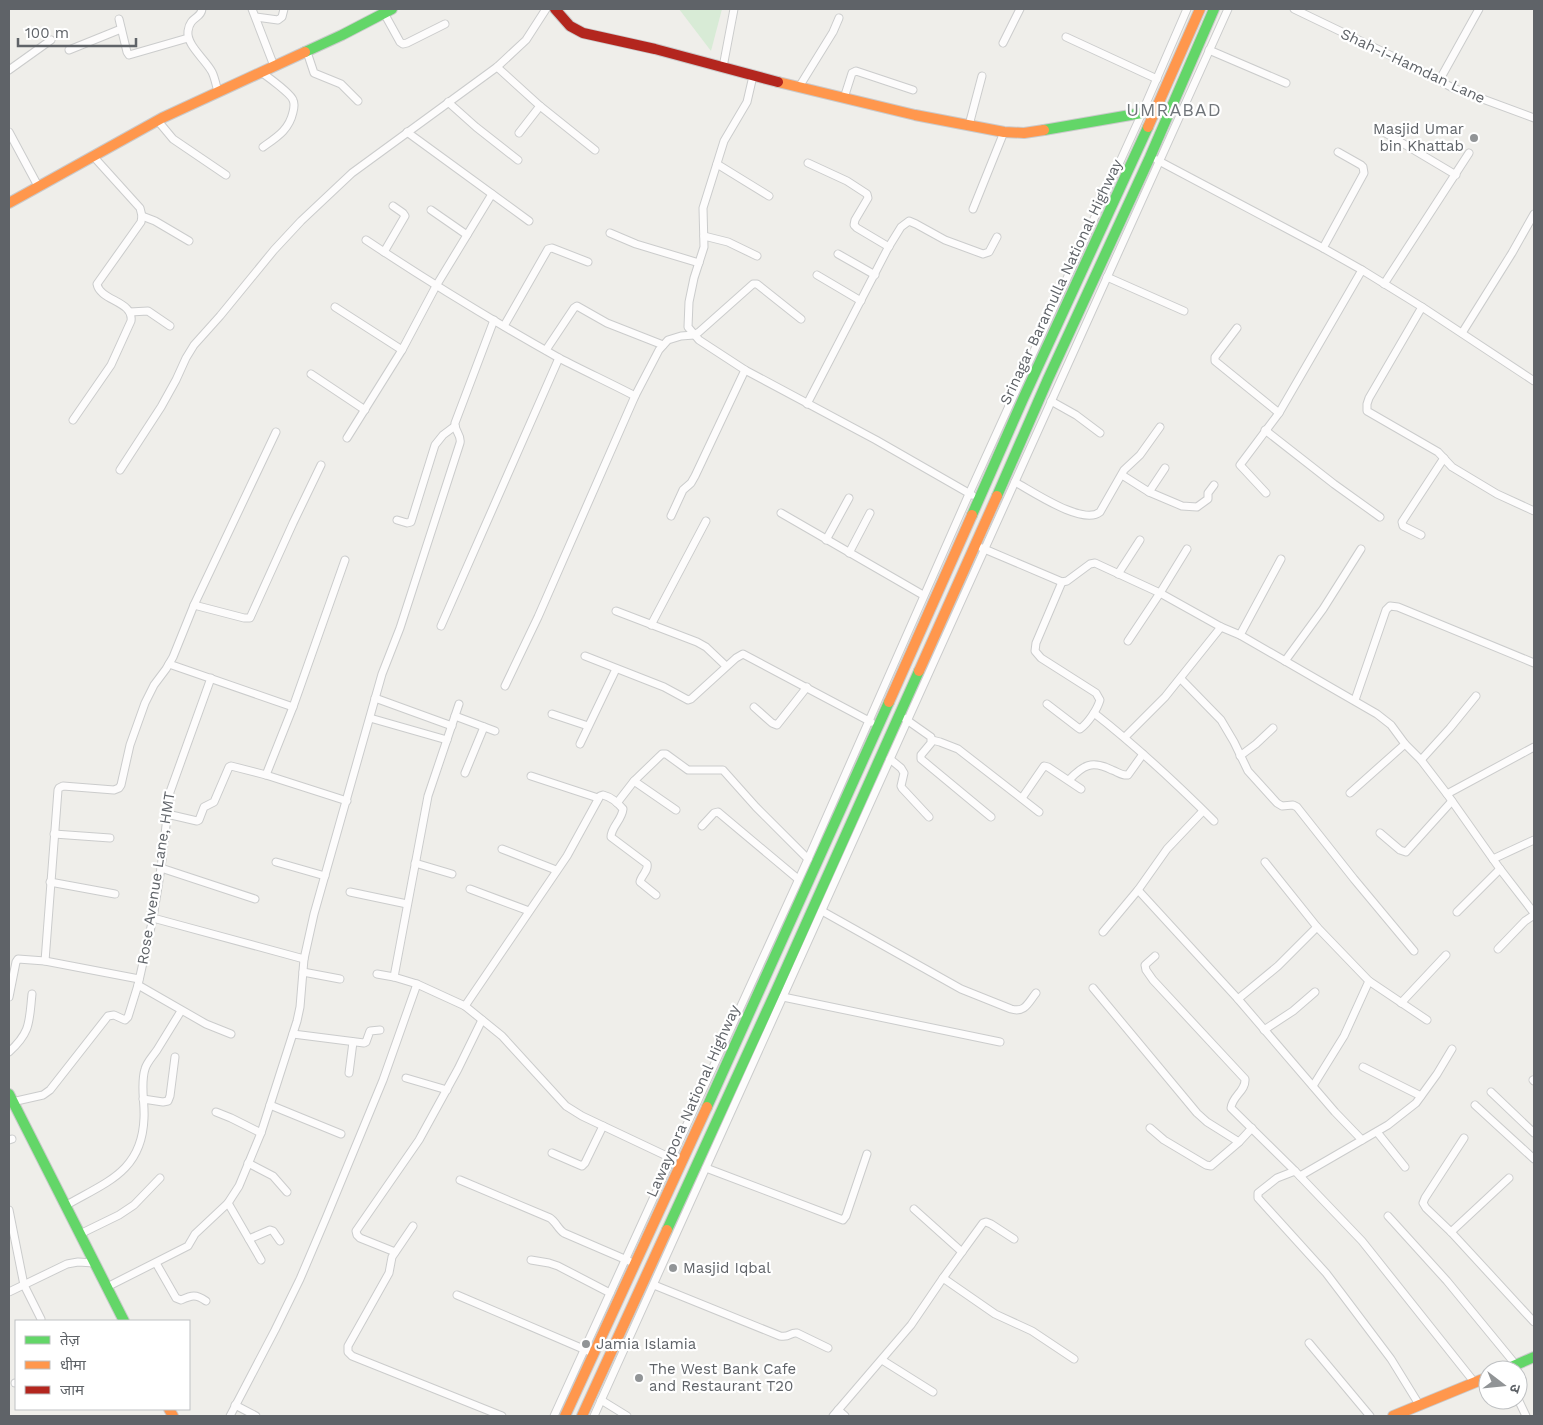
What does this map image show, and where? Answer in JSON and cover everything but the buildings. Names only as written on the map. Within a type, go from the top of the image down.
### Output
[{"type":"main road","name":"Srinagar Baramulla National Highway","points":[[878,726],[1200,9]]},
{"type":"main road","points":[[582,1416],[810,914],[903,718],[980,547],[1048,379],[1155,159],[1214,9]]},
{"type":"main road","points":[[557,10],[570,26],[578,31],[915,115],[1004,132],[1034,131],[1142,113]]},
{"type":"main road","points":[[9,203],[158,121],[307,52],[388,11]]},
{"type":"main road","points":[[1080,249],[1090,254]]},
{"type":"main road","name":"Lawaypora National Highway","points":[[565,1416],[636,1264],[676,1160],[796,908],[878,726]]},
{"type":"main road","points":[[851,758],[861,763]]},
{"type":"main road","points":[[796,908],[810,914]]},
{"type":"main road","points":[[10,1098],[123,1320]]},
{"type":"main road","points":[[1393,1416],[1478,1382]]},
{"type":"street","points":[[202,9],[201,14],[191,22],[188,29],[188,38],[212,72],[218,92]]},
{"type":"street","points":[[252,9],[274,66]]},
{"type":"street","points":[[256,17],[278,20],[282,17],[284,9]]},
{"type":"street","points":[[120,470],[176,380],[194,345],[274,250],[301,221],[352,173],[497,67],[526,40],[546,9]]},
{"type":"street","points":[[723,68],[734,9]]},
{"type":"street","points":[[1002,43],[1020,9]]},
{"type":"street","points":[[554,1416],[625,1259],[676,1160],[851,758],[1142,113],[1187,9]]},
{"type":"street","points":[[1228,9],[1155,159],[1107,277],[1015,482],[980,547],[1062,582],[1067,581],[1093,563],[1160,594],[1221,627],[1240,635],[1355,700],[1385,720],[1421,760],[1534,914],[1498,949]]},
{"type":"street","name":"Shah-i-Hamdan Lane","points":[[1294,9],[1468,94],[1534,118]]},
{"type":"street","points":[[1440,81],[1479,9]]},
{"type":"street","points":[[388,11],[400,42],[403,44],[445,24]]},
{"type":"street","points":[[799,87],[833,32],[839,18]]},
{"type":"street","points":[[119,19],[127,52],[130,55],[188,38]]},
{"type":"street","points":[[69,50],[121,29]]},
{"type":"street","points":[[1066,37],[1157,79]]},
{"type":"street","points":[[9,70],[51,40]]},
{"type":"street","points":[[1209,50],[1286,83]]},
{"type":"street","points":[[307,52],[314,73],[342,84],[358,101]]},
{"type":"street","points":[[497,67],[540,106],[595,150]]},
{"type":"street","points":[[844,98],[852,74],[856,71],[913,90]]},
{"type":"street","points":[[261,72],[291,97],[294,102],[292,115],[287,127],[263,147]]},
{"type":"street","points":[[753,76],[747,102],[724,141],[703,208],[704,246],[694,278],[688,310],[688,327],[694,335],[745,370],[876,440],[978,500]]},
{"type":"street","points":[[969,125],[982,76]]},
{"type":"street","points":[[448,102],[518,160]]},
{"type":"street","points":[[519,133],[540,106]]},
{"type":"street","points":[[158,121],[173,139],[226,175]]},
{"type":"street","points":[[1382,131],[1456,175]]},
{"type":"street","points":[[9,132],[38,186]]},
{"type":"street","points":[[406,132],[529,221]]},
{"type":"street","points":[[973,209],[1004,132]]},
{"type":"street","points":[[1322,248],[1364,173],[1361,165],[1338,152]]},
{"type":"street","points":[[1384,284],[1469,153]]},
{"type":"street","points":[[93,156],[140,208],[142,216],[141,222],[97,284],[100,291],[130,312],[148,311],[170,326]]},
{"type":"street","points":[[1155,159],[1362,270],[1534,381]]},
{"type":"street","points":[[808,163],[838,176],[867,194],[868,198],[854,225],[889,247]]},
{"type":"street","points":[[716,164],[769,196]]},
{"type":"street","points":[[347,438],[402,350],[436,286],[492,194]]},
{"type":"street","points":[[384,252],[405,216],[393,206]]},
{"type":"street","points":[[431,210],[467,235]]},
{"type":"street","points":[[1462,333],[1534,214]]},
{"type":"street","points":[[142,216],[155,221],[189,241]]},
{"type":"street","points":[[807,404],[901,227],[909,221],[945,240],[983,254],[990,252],[997,237]]},
{"type":"street","points":[[610,233],[636,244],[699,263]]},
{"type":"street","points":[[704,236],[728,242],[757,256]]},
{"type":"street","points":[[366,240],[436,286],[559,358],[635,396]]},
{"type":"street","points":[[504,326],[548,249],[552,248],[588,262]]},
{"type":"street","points":[[838,254],[874,275]]},
{"type":"street","points":[[1266,493],[1240,465],[1279,413],[1362,270]]},
{"type":"street","points":[[817,275],[861,301]]},
{"type":"street","points":[[1107,277],[1184,311]]},
{"type":"street","points":[[505,686],[538,617],[635,396],[663,344],[672,338],[694,335],[699,332],[753,284],[757,284],[801,319]]},
{"type":"street","points":[[546,350],[577,306],[607,322],[663,344]]},
{"type":"street","points":[[336,307],[402,350]]},
{"type":"street","points":[[1422,307],[1366,408],[1370,414],[1438,452],[1452,468],[1497,494],[1534,511]]},
{"type":"street","points":[[73,420],[114,358],[131,321],[130,312]]},
{"type":"street","points":[[397,520],[407,523],[411,522],[434,445],[442,435],[455,426],[494,320]]},
{"type":"street","points":[[1237,328],[1215,357],[1215,361],[1279,413]]},
{"type":"street","points":[[441,626],[559,358]]},
{"type":"street","points":[[671,516],[682,490],[691,483],[695,476],[745,370]]},
{"type":"street","points":[[311,374],[365,410]]},
{"type":"street","points":[[1051,401],[1076,415],[1100,433]]},
{"type":"street","points":[[106,1287],[188,1246],[195,1234],[228,1203],[239,1186],[261,1134],[293,1034],[300,1007],[304,960],[314,914],[370,718],[460,443],[461,438],[455,426]]},
{"type":"street","points":[[1015,482],[1066,510],[1087,516],[1095,516],[1100,512],[1124,470],[1140,455],[1160,427]]},
{"type":"street","points":[[1266,430],[1334,484],[1380,517]]},
{"type":"street","points":[[45,961],[59,788],[63,786],[114,790],[121,785],[130,745],[145,703],[157,680],[170,664],[194,605],[276,432]]},
{"type":"street","points":[[1421,536],[1403,526],[1402,522],[1444,458]]},
{"type":"street","points":[[194,605],[250,618],[321,465]]},
{"type":"street","points":[[1149,492],[1165,468]]},
{"type":"street","points":[[1122,475],[1149,492],[1182,506],[1197,507],[1208,499],[1208,493],[1214,485]]},
{"type":"street","points":[[826,540],[849,498]]},
{"type":"street","points":[[781,513],[924,595]]},
{"type":"street","points":[[849,553],[870,513]]},
{"type":"street","points":[[651,625],[706,520]]},
{"type":"street","points":[[1118,574],[1140,540]]},
{"type":"street","points":[[1128,641],[1160,594],[1187,549]]},
{"type":"street","points":[[1285,661],[1323,609],[1361,549]]},
{"type":"street","points":[[1240,635],[1281,559]]},
{"type":"street","points":[[266,775],[293,707],[345,560]]},
{"type":"street","points":[[1047,704],[1079,729],[1083,727],[1094,713],[1100,700],[1096,693],[1041,658],[1035,651],[1034,647],[1062,582]]},
{"type":"street","points":[[1355,700],[1386,610],[1390,606],[1398,607],[1534,663]]},
{"type":"street","points":[[616,611],[698,642],[726,666]]},
{"type":"street","points":[[1124,737],[1181,679],[1221,627]]},
{"type":"street","points":[[585,656],[664,687],[688,700],[726,666],[743,654],[878,726]]},
{"type":"street","points":[[170,664],[293,707]]},
{"type":"street","points":[[580,744],[616,668]]},
{"type":"street","name":"Rose Avenue Lane, HMT","points":[[10,1098],[43,1095],[50,1090],[108,1016],[114,1016],[122,1020],[127,1019],[139,982],[152,918],[161,868],[168,800],[172,784],[211,678]]},
{"type":"street","points":[[1181,679],[1221,720],[1248,771],[1278,804],[1297,807],[1414,950]]},
{"type":"street","points":[[754,707],[772,723],[777,725],[807,687]]},
{"type":"street","points":[[1421,760],[1476,696]]},
{"type":"street","points":[[376,698],[452,726]]},
{"type":"street","points":[[394,977],[428,796],[459,704]]},
{"type":"street","points":[[1094,713],[1143,754],[1214,821]]},
{"type":"street","points":[[552,714],[588,726]]},
{"type":"street","points":[[455,716],[495,731]]},
{"type":"street","points":[[370,718],[447,740]]},
{"type":"street","points":[[594,1416],[890,759],[903,718],[930,736],[932,740],[958,749],[1040,812]]},
{"type":"street","points":[[465,773],[484,727]]},
{"type":"street","points":[[1240,756],[1273,728]]},
{"type":"street","points":[[932,740],[921,755],[921,759],[991,817]]},
{"type":"street","points":[[1350,793],[1405,744]]},
{"type":"street","points":[[1447,794],[1534,747]]},
{"type":"street","points":[[617,803],[634,781],[660,755],[664,754],[688,770],[723,770],[756,807],[808,859]]},
{"type":"street","points":[[1069,780],[1080,769],[1091,764],[1105,766],[1124,776],[1128,776],[1143,754]]},
{"type":"street","points":[[890,759],[904,773],[902,788],[929,817]]},
{"type":"street","points":[[167,814],[196,821],[199,820],[204,807],[214,802],[231,766],[347,801]]},
{"type":"street","points":[[1022,798],[1044,766],[1081,788]]},
{"type":"street","points":[[531,776],[598,798]]},
{"type":"street","points":[[634,781],[676,810]]},
{"type":"street","points":[[466,1006],[556,870],[572,849],[598,798],[602,795],[617,803],[623,811],[611,833],[611,837],[647,864],[647,870],[640,882],[656,895]]},
{"type":"street","points":[[1380,833],[1403,853],[1406,852],[1452,801]]},
{"type":"street","points":[[1103,932],[1138,890],[1166,848],[1203,811]]},
{"type":"street","points":[[702,826],[714,813],[718,812],[798,879]]},
{"type":"street","points":[[54,834],[110,838]]},
{"type":"street","points":[[1493,859],[1534,840]]},
{"type":"street","points":[[502,849],[556,870]]},
{"type":"street","points":[[276,862],[325,876]]},
{"type":"street","points":[[1264,862],[1317,927],[1369,981],[1427,1020]]},
{"type":"street","points":[[415,863],[452,874]]},
{"type":"street","points":[[161,868],[255,899]]},
{"type":"street","points":[[1457,912],[1500,869]]},
{"type":"street","points":[[50,882],[115,894]]},
{"type":"street","points":[[470,889],[529,911]]},
{"type":"street","points":[[1138,890],[1238,999],[1362,1140]]},
{"type":"street","points":[[350,892],[407,904]]},
{"type":"street","points":[[822,911],[961,989],[1011,1009],[1019,1011],[1023,1009],[1036,993]]},
{"type":"street","points":[[152,918],[304,960]]},
{"type":"street","points":[[1238,999],[1278,966],[1317,927]]},
{"type":"street","points":[[1401,1003],[1446,955]]},
{"type":"street","points":[[1155,956],[1145,965],[1153,980],[1244,1079],[1244,1086],[1232,1101],[1232,1108],[1298,1173],[1362,1241],[1475,1383]]},
{"type":"street","points":[[9,997],[16,960],[21,958],[45,961],[139,982],[181,1011],[230,1034]]},
{"type":"street","points":[[303,972],[340,979]]},
{"type":"street","points":[[378,974],[416,984],[466,1006],[515,1049],[538,1077],[566,1106],[602,1126],[676,1160]]},
{"type":"street","points":[[1313,1086],[1344,1036],[1369,981]]},
{"type":"street","points":[[230,1416],[300,1279],[383,1080],[416,984]]},
{"type":"street","points":[[1093,988],[1197,1113],[1207,1122],[1239,1142]]},
{"type":"street","points":[[1264,1030],[1293,1011],[1315,992]]},
{"type":"street","points":[[9,1052],[20,1042],[28,1028],[32,994]]},
{"type":"street","points":[[783,997],[1000,1042]]},
{"type":"street","points":[[65,1206],[117,1176],[130,1164],[138,1150],[142,1134],[144,1070],[181,1011]]},
{"type":"street","points":[[395,1252],[360,1238],[356,1232],[412,1153],[447,1090],[482,1020]]},
{"type":"street","points":[[293,1034],[366,1042],[370,1031],[380,1030]]},
{"type":"street","points":[[349,1073],[353,1042]]},
{"type":"street","points":[[1420,1406],[1391,1359],[1342,1294],[1326,1273],[1258,1198],[1258,1193],[1277,1178],[1298,1173],[1377,1132],[1402,1114],[1421,1096],[1452,1049]]},
{"type":"street","points":[[143,1099],[168,1101],[175,1057]]},
{"type":"street","points":[[1363,1068],[1421,1096]]},
{"type":"street","points":[[406,1078],[447,1090]]},
{"type":"street","points":[[1491,1092],[1534,1133]]},
{"type":"street","points":[[270,1105],[340,1134]]},
{"type":"street","points":[[1475,1105],[1534,1159]]},
{"type":"street","points":[[216,1112],[261,1134]]},
{"type":"street","points":[[552,1153],[582,1166],[602,1126]]},
{"type":"street","points":[[1150,1128],[1164,1140],[1208,1166],[1215,1164],[1252,1128]]},
{"type":"street","points":[[1377,1132],[1404,1167]]},
{"type":"street","points":[[1464,1138],[1423,1203],[1534,1322]]},
{"type":"street","points":[[706,1168],[843,1220],[867,1154]]},
{"type":"street","points":[[248,1163],[273,1176],[288,1192]]},
{"type":"street","points":[[80,1234],[119,1215],[134,1205],[160,1178]]},
{"type":"street","points":[[1451,1232],[1509,1178]]},
{"type":"street","points":[[460,1180],[550,1218],[559,1230],[564,1233],[636,1264]]},
{"type":"street","points":[[228,1203],[261,1260]]},
{"type":"street","points":[[914,1209],[962,1252]]},
{"type":"street","points":[[9,1210],[24,1285],[40,1319]]},
{"type":"street","points":[[1388,1216],[1472,1310],[1512,1360]]},
{"type":"street","points":[[845,1416],[836,1413],[911,1325],[981,1226],[986,1222],[991,1224],[1014,1240]]},
{"type":"street","points":[[413,1226],[392,1257],[389,1273],[348,1346],[348,1352],[352,1356],[502,1416]]},
{"type":"street","points":[[249,1239],[270,1230],[280,1240]]},
{"type":"street","points":[[531,1260],[558,1266],[610,1293]]},
{"type":"street","points":[[9,1292],[67,1264],[78,1262],[94,1263]]},
{"type":"street","points":[[156,1263],[176,1298],[181,1300],[196,1295],[206,1301]]},
{"type":"street","points":[[943,1278],[995,1314],[1032,1331],[1074,1359]]},
{"type":"street","points":[[654,1285],[780,1336],[788,1337],[795,1332],[828,1348]]},
{"type":"street","points":[[457,1295],[594,1355]]},
{"type":"street","points":[[1309,1343],[1370,1416]]},
{"type":"street","points":[[882,1360],[933,1392]]},
{"type":"street","points":[[601,1400],[627,1416]]},
{"type":"street","points":[[235,1406],[256,1416]]},
{"type":"green space","points":[[679,9],[722,9],[711,51]]},
{"type":"traffic: fast","points":[[305,52],[392,9]]},
{"type":"traffic: fast","points":[[997,496],[1048,379],[1150,157],[1214,9]]},
{"type":"traffic: fast","points":[[1044,130],[1142,113]]},
{"type":"traffic: fast","points":[[972,515],[1148,127]]},
{"type":"traffic: fast","points":[[667,1230],[919,671]]},
{"type":"traffic: fast","points":[[707,1107],[889,702]]},
{"type":"traffic: fast","points":[[9,1094],[123,1320]]},
{"type":"traffic: fast","points":[[1527,1360],[1534,1357]]},
{"type":"traffic: slow","points":[[1148,127],[1200,9]]},
{"type":"traffic: slow","points":[[9,203],[162,118],[305,52]]},
{"type":"traffic: slow","points":[[778,82],[915,115],[1004,132],[1024,133],[1044,130]]},
{"type":"traffic: slow","points":[[919,671],[997,496]]},
{"type":"traffic: slow","points":[[889,702],[972,515]]},
{"type":"traffic: slow","points":[[565,1416],[707,1107]]},
{"type":"traffic: slow","points":[[582,1416],[667,1230]]},
{"type":"traffic: slow","points":[[1393,1416],[1478,1381]]},
{"type":"traffic: slow","points":[[170,1410],[173,1416]]},
{"type":"traffic: jam","points":[[555,9],[570,26],[583,33],[655,49],[778,82]]},
{"type":"place","name":"Masjid Umar bin Khattab","points":[[1474,138]]},
{"type":"place","name":"Masjid Iqbal","points":[[673,1268]]},
{"type":"place","name":"Jamia Islamia","points":[[586,1344]]},
{"type":"place","name":"The West Bank Cafe and Restaurant T20","points":[[639,1378]]},
{"type":"district","name":"UMRABAD","points":[[1174,110]]}]
